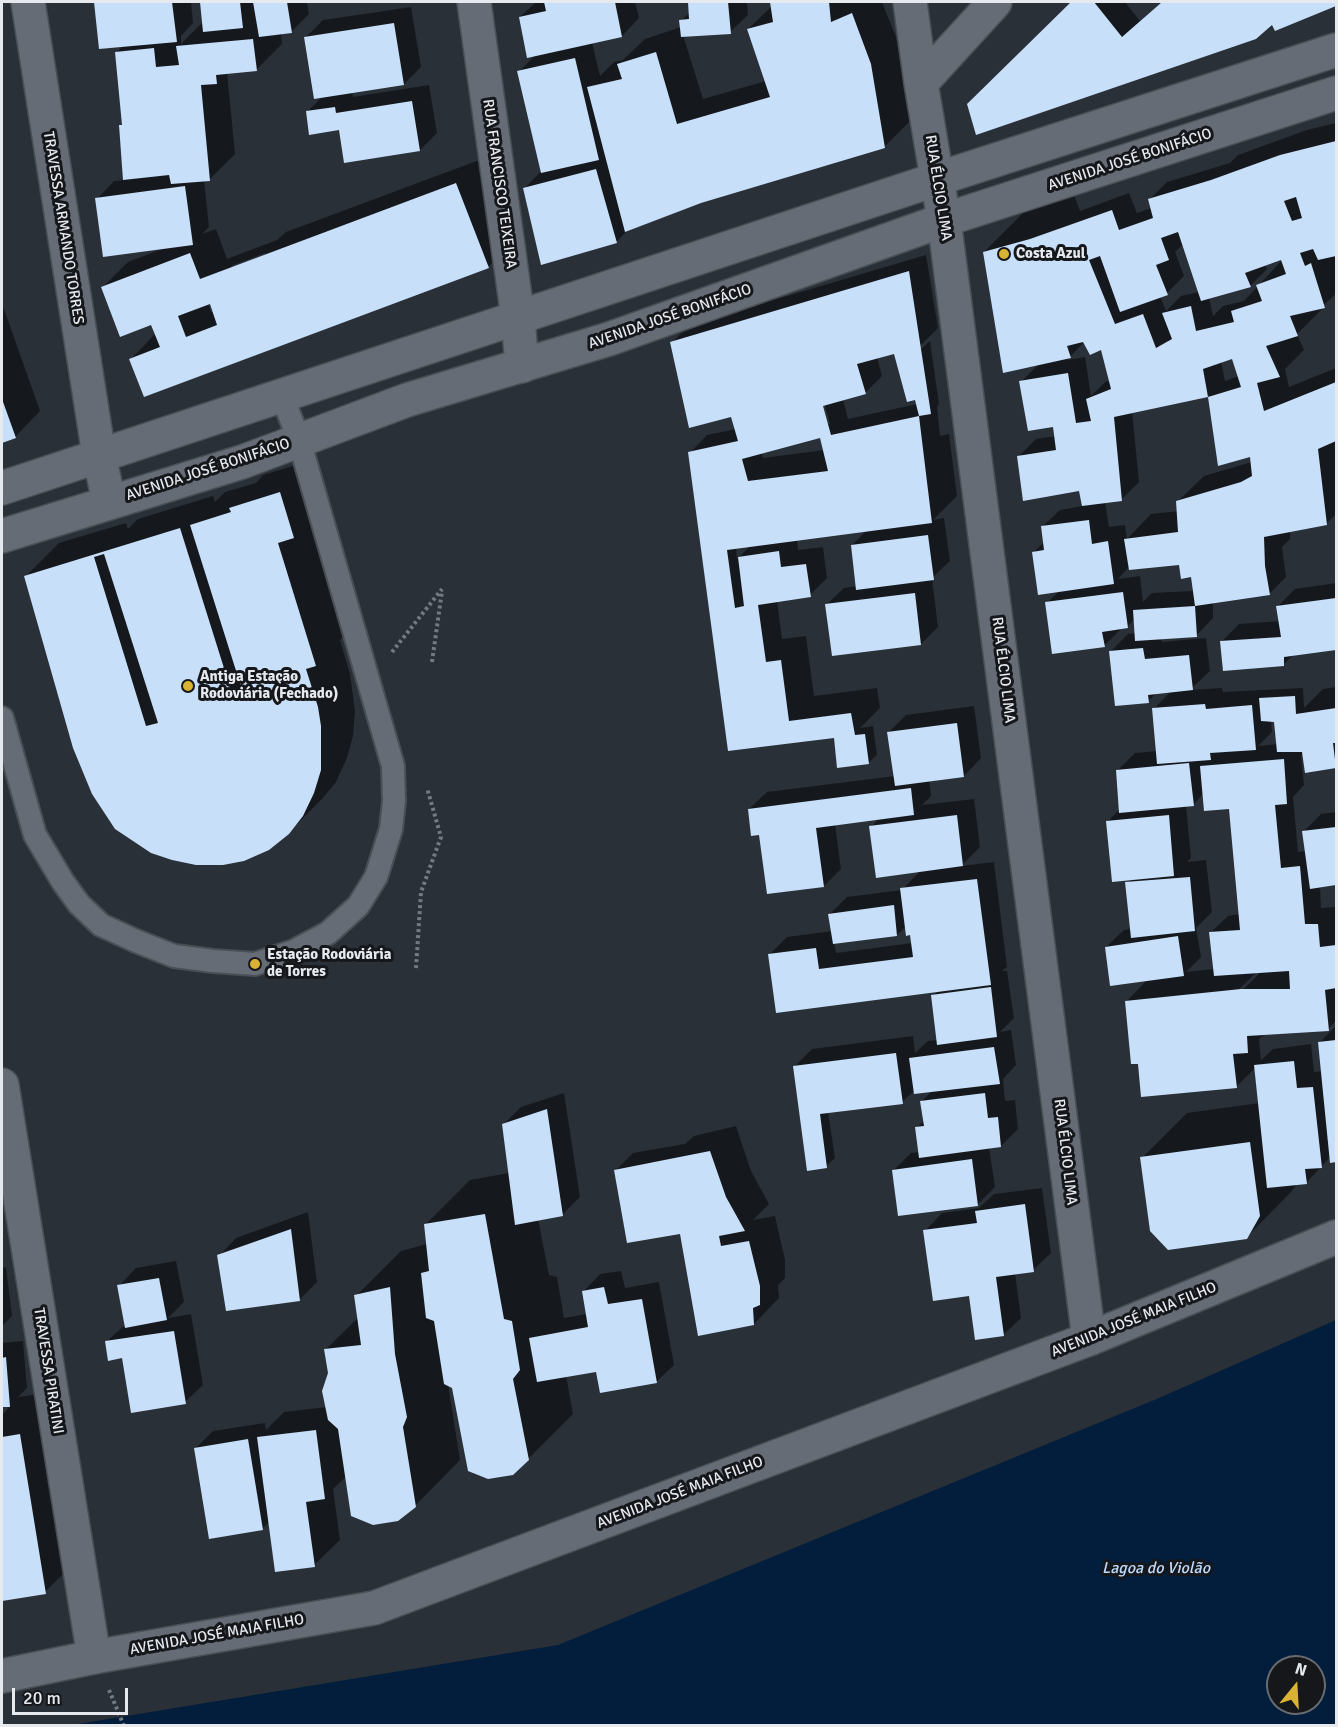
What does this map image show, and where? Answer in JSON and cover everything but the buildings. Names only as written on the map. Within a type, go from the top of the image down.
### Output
[{"type":"street","name":"TRAVESSA ARMANDO TORRES","points":[[28,2],[99,455],[110,502]]},
{"type":"street","name":"RUA FRANCISCO TEIXEIRA","points":[[474,2],[518,318],[522,366]]},
{"type":"street","name":"RUA ÉLCIO LIMA","points":[[910,2],[944,220],[1089,1339]]},
{"type":"street","points":[[921,83],[995,2]]},
{"type":"street","points":[[2,488],[937,178],[1336,50]]},
{"type":"street","name":"AVENIDA JOSÉ BONIFÁCIO","points":[[2,537],[242,462],[407,400],[609,339],[944,220],[1336,93]]},
{"type":"street","name":"TRAVESSA PIRATINI","points":[[2,1085],[94,1657]]},
{"type":"street","name":"AVENIDA JOSÉ MAIA FILHO","points":[[2,1676],[94,1657],[374,1608],[1089,1339],[1336,1237]]},
{"type":"lane","points":[[2,718],[35,835],[79,904],[102,925],[174,956],[213,962],[255,964],[294,951],[328,933],[358,906],[376,877],[391,829],[394,801],[393,766],[299,440],[282,396]]},
{"type":"path","points":[[432,662],[442,589]]},
{"type":"water","name":"Lagoa do Violão","points":[[1336,1320],[1336,1725],[72,1725],[558,1645],[1159,1398]]},
{"type":"place","name":"Costa Azul","points":[[1004,254]]},
{"type":"place","name":"Antiga Estação Rodoviária (Fechado)","points":[[188,686]]},
{"type":"place","name":"Estação Rodoviária de Torres","points":[[255,964]]}]
